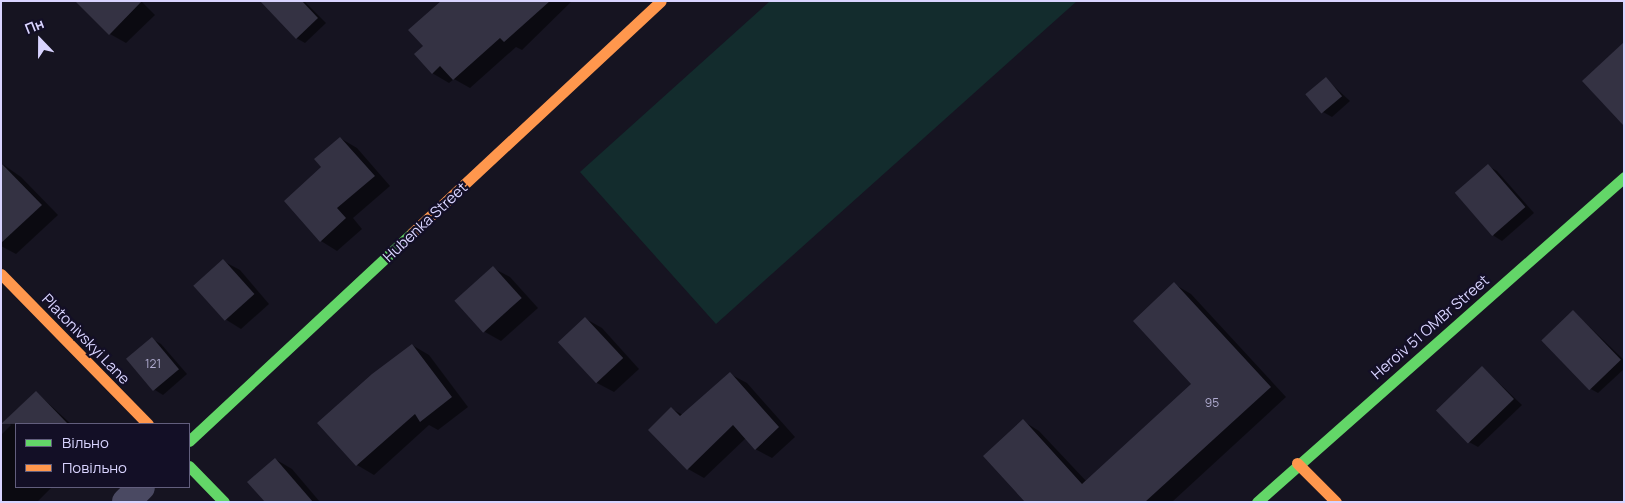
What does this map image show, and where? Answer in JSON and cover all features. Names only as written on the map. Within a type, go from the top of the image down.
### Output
[{"type":"street","name":"Hubenka Street","points":[[190,440],[661,1]]},
{"type":"street","name":"Heroiv 51 OMBr Street","points":[[1257,502],[1297,463],[1624,177]]},
{"type":"street","name":"Platonivskyi Lane","points":[[1,274],[147,423]]},
{"type":"street","points":[[1297,463],[1336,502]]},
{"type":"street","points":[[190,467],[224,502]]},
{"type":"street","points":[[126,502],[140,488]]},
{"type":"green space","points":[[770,1],[1077,1],[716,324],[580,172]]},
{"type":"building","points":[[75,1],[142,1],[109,35]]},
{"type":"building","points":[[260,1],[302,1],[318,18],[296,39]]},
{"type":"building","points":[[441,1],[550,1],[504,42],[500,38],[453,80],[440,66],[432,74],[414,54],[423,46],[408,30]]},
{"type":"building","points":[[1624,42],[1624,126],[1582,81]]},
{"type":"building","points":[[1326,77],[1342,96],[1321,114],[1305,94]]},
{"type":"building","points":[[340,137],[375,176],[337,208],[346,218],[320,242],[284,201],[321,167],[314,159]]},
{"type":"building","points":[[1,163],[42,205],[1,243]]},
{"type":"building","points":[[1488,164],[1525,207],[1492,236],[1455,193]]},
{"type":"building","points":[[223,259],[254,294],[225,321],[193,286]]},
{"type":"building","points":[[493,266],[522,298],[483,333],[454,301]]},
{"type":"building","points":[[1174,282],[1271,387],[1145,502],[1025,502],[983,456],[1023,419],[1082,484],[1191,384],[1133,321]]},
{"type":"building","points":[[1573,310],[1621,360],[1589,390],[1541,341]]},
{"type":"building","points":[[585,317],[623,358],[596,383],[558,342]]},
{"type":"building","points":[[152,337],[179,369],[153,391],[126,359]]},
{"type":"building","points":[[412,344],[452,397],[420,422],[415,414],[356,466],[317,423],[372,374]]},
{"type":"building","points":[[1482,366],[1514,399],[1468,444],[1436,410]]},
{"type":"building","points":[[730,372],[779,427],[755,450],[733,425],[687,470],[648,430],[671,407],[680,416]]},
{"type":"building","points":[[36,391],[67,423],[15,423],[1,424]]},
{"type":"building","points":[[275,458],[313,502],[265,502],[247,482]]},
{"type":"traffic: fast","points":[[1257,502],[1624,177]]},
{"type":"traffic: fast","points":[[190,440],[412,233]]},
{"type":"traffic: fast","points":[[190,467],[224,502]]},
{"type":"traffic: slow","points":[[412,233],[661,1]]},
{"type":"traffic: slow","points":[[1,274],[147,423]]},
{"type":"traffic: slow","points":[[1297,463],[1336,502]]}]
